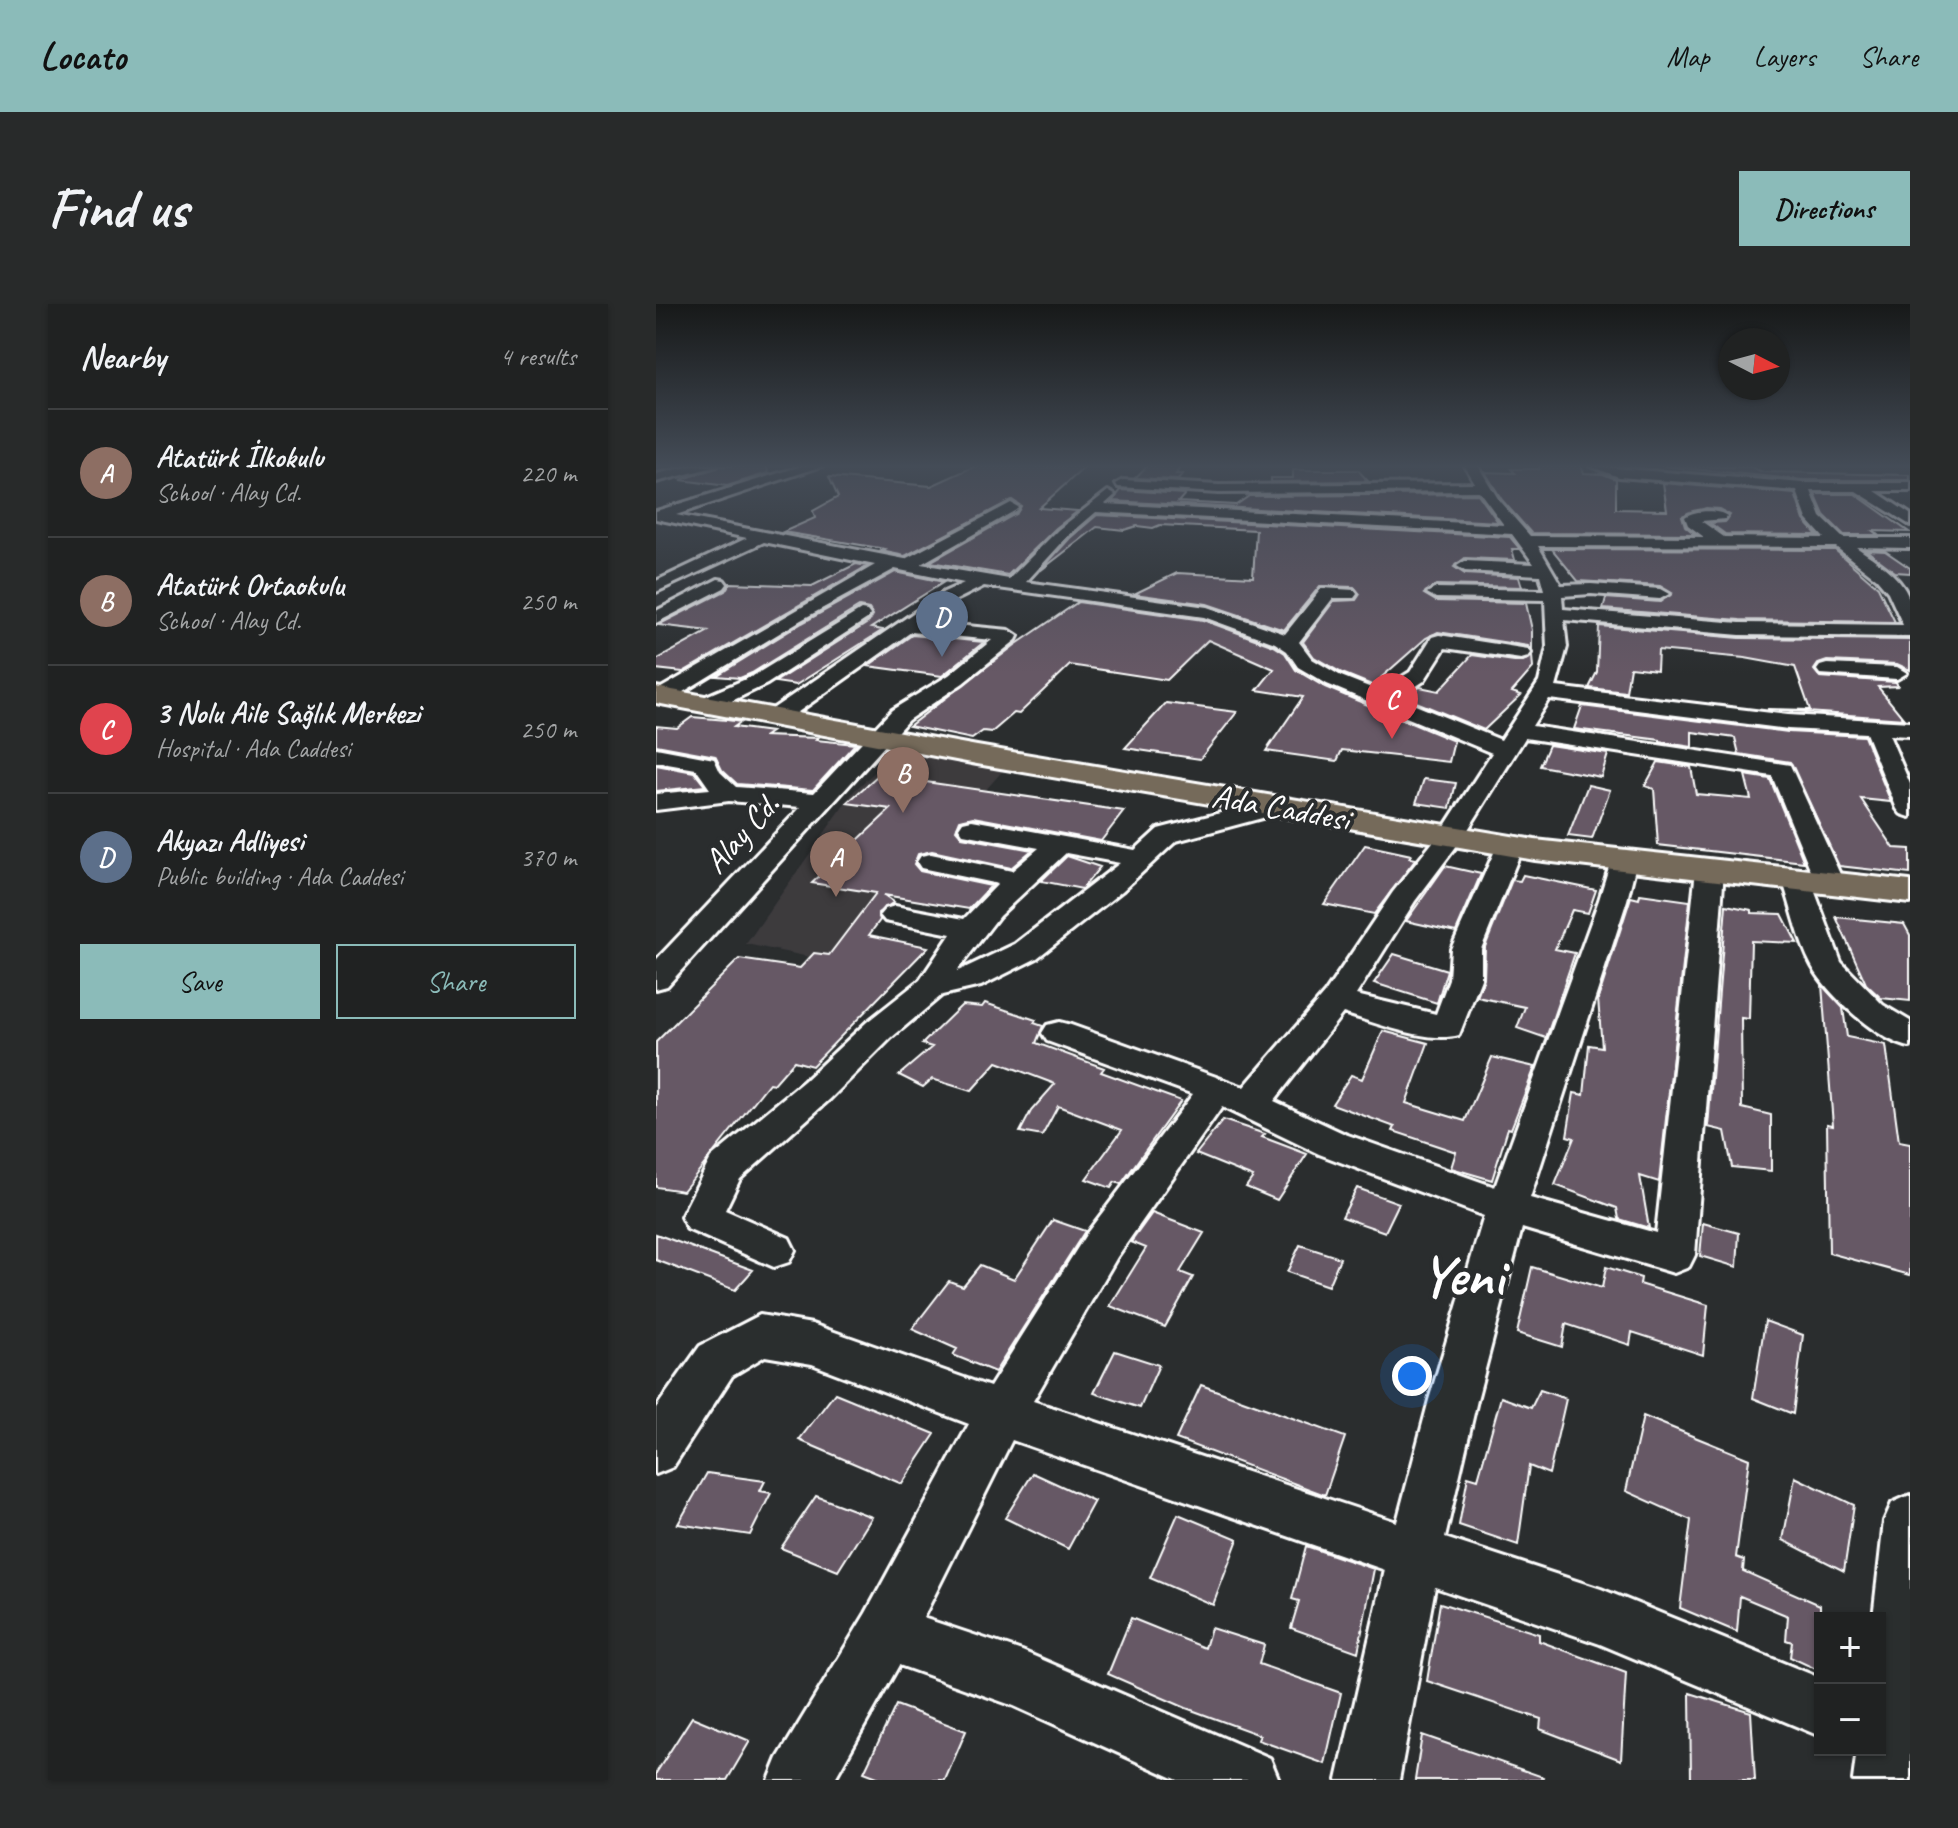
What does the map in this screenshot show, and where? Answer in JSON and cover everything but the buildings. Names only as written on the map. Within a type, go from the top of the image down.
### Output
[{"type":"main road","name":"Ada Caddesi","points":[[659,696],[1510,846],[1910,892]]},
{"type":"street","points":[[751,535],[904,563],[981,581],[1207,612],[1288,643],[1305,663],[1334,680],[1512,740],[1782,770],[1830,883]]},
{"type":"street","points":[[659,696],[836,592],[881,568],[904,563],[958,535]]},
{"type":"street","points":[[1013,585],[1064,535]]},
{"type":"street","points":[[800,1780],[886,1633],[1000,1413],[1102,1245],[1233,1097],[1336,1000],[1403,898],[1451,836],[1549,682],[1557,647],[1517,535]]},
{"type":"street","points":[[1623,535],[1719,541],[1910,543]]},
{"type":"street","points":[[1711,535],[1719,541]]},
{"type":"street","points":[[1832,535],[1902,587],[1910,622]]},
{"type":"street","points":[[656,587],[761,537]]},
{"type":"street","points":[[1465,566],[1544,616]]},
{"type":"street","points":[[656,576],[680,576]]},
{"type":"street","points":[[776,717],[950,596],[981,581]]},
{"type":"street","points":[[656,618],[718,584]]},
{"type":"street","points":[[1494,631],[1544,616],[1591,589],[1660,594]]},
{"type":"street","points":[[1288,643],[1328,592],[1348,594]]},
{"type":"street","points":[[1436,593],[1544,616],[1740,629],[1910,631]]},
{"type":"street","points":[[707,704],[760,680],[861,615]]},
{"type":"street","points":[[1381,698],[1406,688],[1425,667],[1439,641],[1544,616]]},
{"type":"street","name":"Alay Cd.","points":[[661,968],[900,715],[956,679],[1009,636],[906,626]]},
{"type":"street","points":[[1740,629],[1815,645],[1910,651]]},
{"type":"street","points":[[1859,648],[1904,679]]},
{"type":"street","points":[[1827,670],[1904,679]]},
{"type":"street","points":[[1543,692],[1788,722],[1910,729]]},
{"type":"street","points":[[1875,727],[1888,764],[1910,809]]},
{"type":"street","points":[[656,755],[706,764],[709,774],[729,794]]},
{"type":"street","points":[[656,802],[729,794],[819,801]]},
{"type":"street","points":[[932,987],[970,979],[1026,951],[1167,835],[1279,806]]},
{"type":"street","points":[[972,828],[1141,859]]},
{"type":"street","points":[[774,1250],[701,1217],[725,1169],[817,1090],[879,1030],[932,987],[943,965],[1016,880],[1060,845]]},
{"type":"street","points":[[1336,1000],[1447,1027],[1465,979],[1466,949],[1510,846]]},
{"type":"street","points":[[1368,1780],[1415,1555],[1453,1400],[1507,1208],[1613,900],[1623,860]]},
{"type":"street","points":[[931,862],[1016,880]]},
{"type":"street","points":[[1059,1033],[1233,1097],[1332,1144],[1507,1208],[1674,1255],[1687,1149],[1700,950],[1710,870]]},
{"type":"street","points":[[1796,879],[1827,965],[1871,1013],[1909,1036]]},
{"type":"street","points":[[895,915],[973,929]]},
{"type":"street","points":[[656,1450],[716,1361],[760,1335],[812,1344],[1000,1413],[1601,1617],[1814,1705]]},
{"type":"street","points":[[1891,1748],[1910,1521]]},
{"type":"street","points":[[886,1633],[1022,1680],[1248,1780]]},
{"type":"shaded area","points":[[904,750],[1006,767],[834,962],[746,944],[854,791],[893,755]]},
{"type":"place","name":"Akyazı Adliyesi","points":[[942,657]]},
{"type":"place","name":"3 Nolu Aile Sağlık Merkezi","points":[[1392,739]]},
{"type":"place","name":"Atatürk Ortaokulu","points":[[903,813]]},
{"type":"place","name":"Atatürk İlkokulu","points":[[836,897]]},
{"type":"district","name":"Yeni","points":[[1462,1275]]}]
